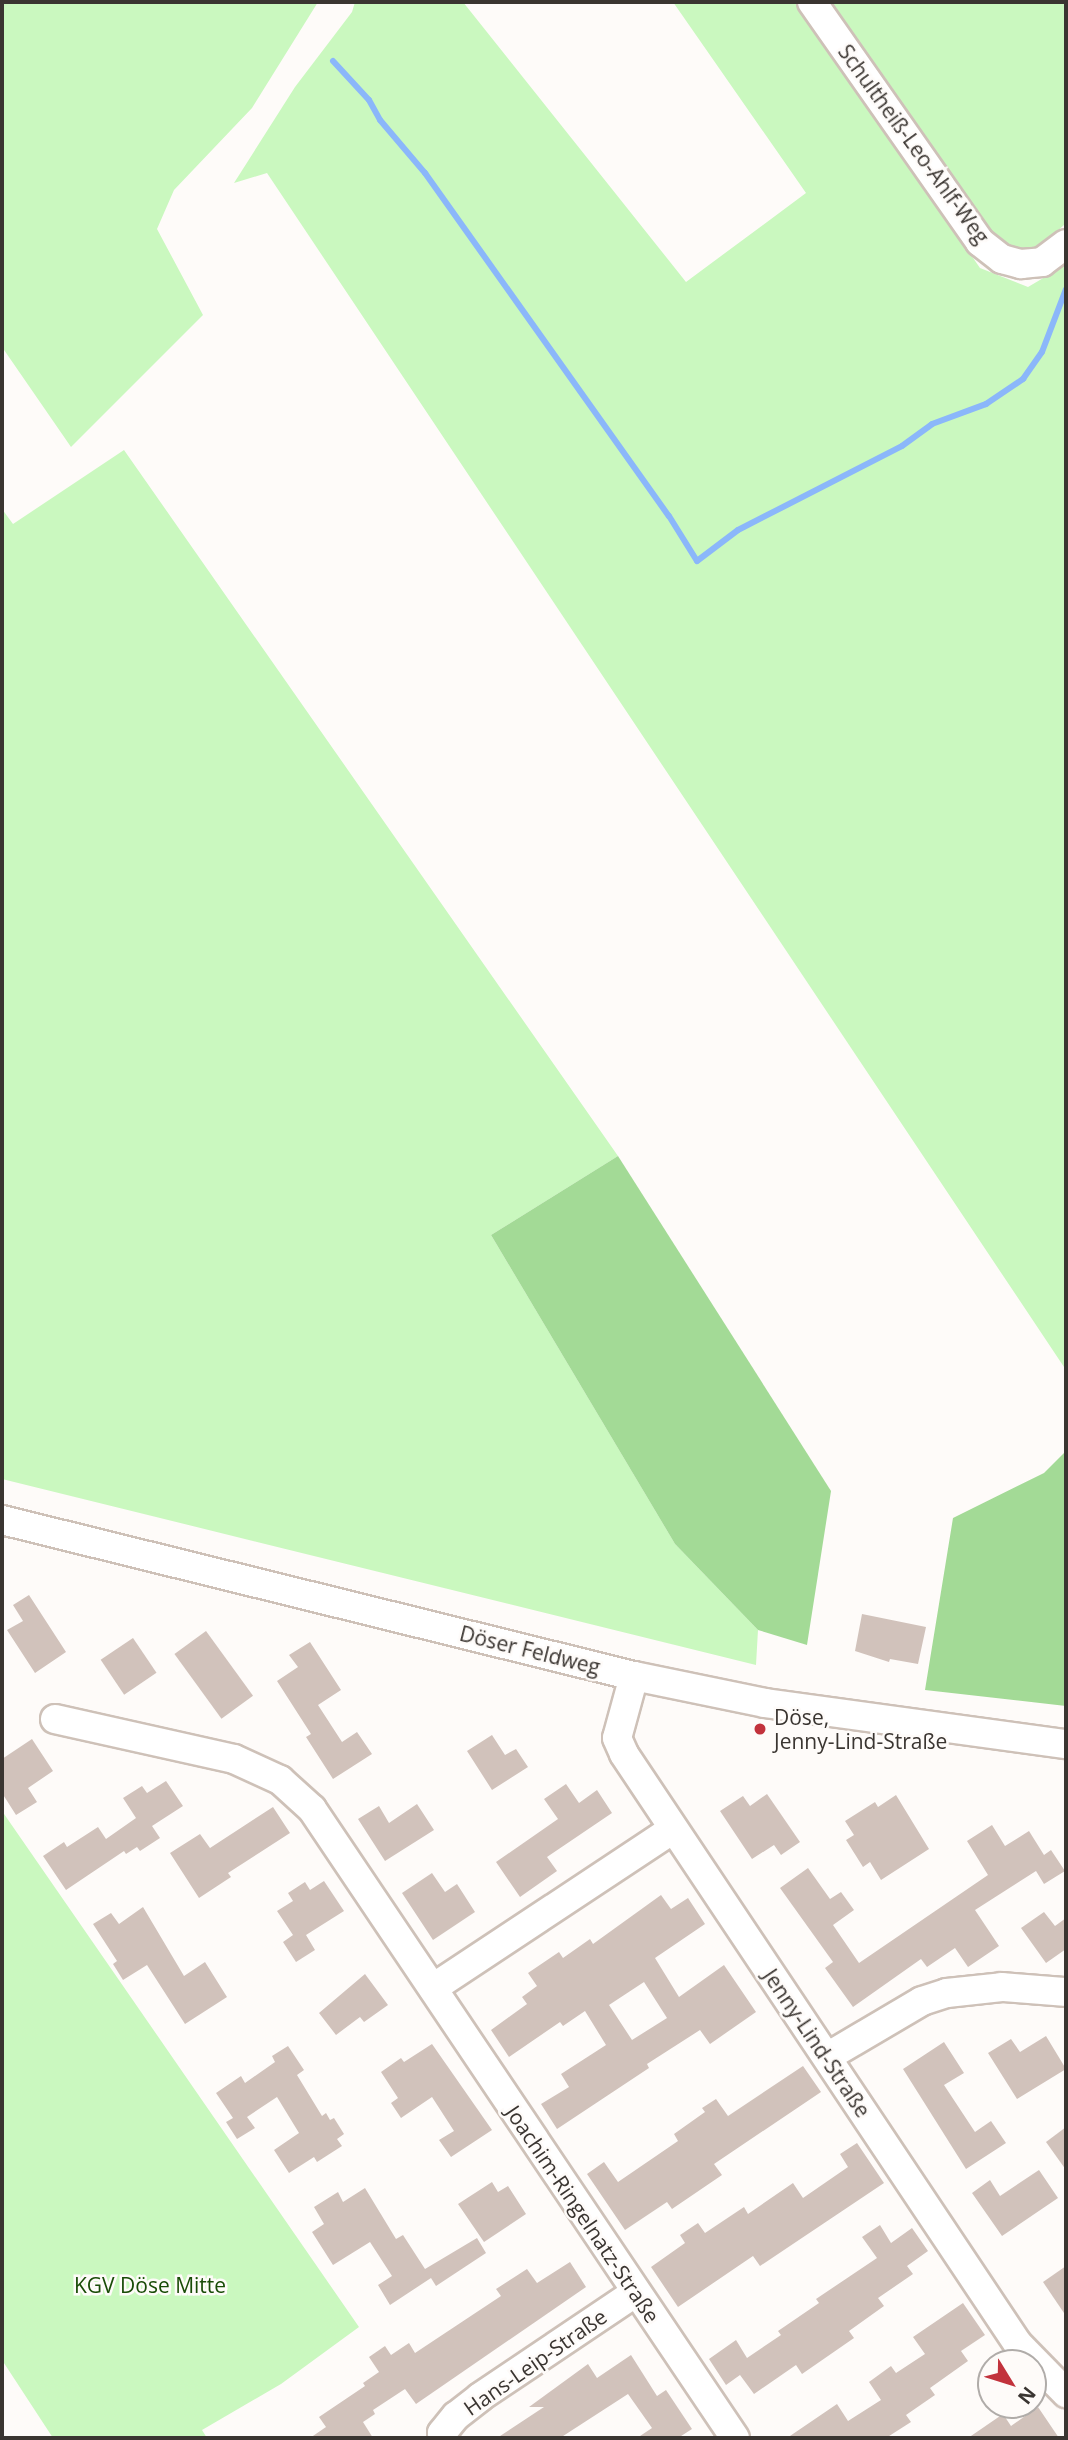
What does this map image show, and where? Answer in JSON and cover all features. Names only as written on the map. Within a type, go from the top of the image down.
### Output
[{"type":"street","name":"Schultheiß-Leo-Ahlf-Weg","points":[[813,2],[980,242],[1002,259],[1021,264],[1042,262],[1066,244]]},
{"type":"street","name":"Döser Feldweg","points":[[2,1520],[634,1676],[765,1703],[1066,1744]]},
{"type":"street","name":"Jenny-Lind-Straße","points":[[634,1676],[617,1738],[673,1829],[1018,2344],[1066,2393]]},
{"type":"street","name":"Joachim-Ringelnatz-Straße","points":[[55,1720],[223,1755],[280,1780],[312,1809],[735,2438]]},
{"type":"street","points":[[433,1987],[673,1829]]},
{"type":"street","points":[[827,2057],[922,2001],[947,1993],[1002,1987],[1066,1992]]},
{"type":"street","name":"Hans-Leip-Straße","points":[[443,2438],[442,2433],[456,2416],[480,2397],[636,2292]]},
{"type":"green space","points":[[2,2],[318,2],[252,108],[174,190],[157,229],[203,315],[71,447],[2,347]]},
{"type":"green space","points":[[355,2],[463,2],[686,282],[806,193],[673,2],[797,2],[980,268],[1028,287],[1045,277],[1066,258],[1066,1370],[267,173],[234,183],[295,87],[352,12]]},
{"type":"green space","points":[[821,2],[1066,2],[1064,225],[1033,253],[999,248]]},
{"type":"green space","points":[[124,450],[618,1156],[491,1235],[675,1544],[758,1630],[756,1665],[2,1479],[2,509],[13,524]]},
{"type":"green space","points":[[618,1156],[831,1491],[807,1645],[758,1630],[675,1544],[491,1235]]},
{"type":"green space","points":[[1066,1451],[1066,1706],[925,1690],[953,1518],[1044,1473]]},
{"type":"green space","name":"KGV Döse Mitte","points":[[2,1811],[359,2327],[281,2384],[202,2430],[207,2438],[53,2438],[2,2360]]},
{"type":"building","points":[[29,1595],[66,1652],[35,1673],[7,1630],[23,1621],[13,1605]]},
{"type":"building","points":[[862,1614],[926,1627],[918,1664],[890,1659],[889,1662],[855,1651]]},
{"type":"building","points":[[206,1631],[253,1696],[221,1719],[174,1654]]},
{"type":"building","points":[[133,1638],[156,1673],[124,1695],[101,1660]]},
{"type":"building","points":[[310,1642],[341,1690],[318,1705],[342,1742],[357,1732],[372,1754],[333,1779],[306,1737],[311,1734],[277,1681],[298,1667],[289,1655]]},
{"type":"building","points":[[492,1735],[505,1755],[516,1749],[528,1767],[492,1790],[467,1751]]},
{"type":"building","points":[[32,1739],[53,1771],[28,1788],[37,1802],[16,1815],[2,1793],[2,1759]]},
{"type":"building","points":[[166,1781],[183,1806],[152,1826],[160,1838],[140,1851],[137,1847],[126,1854],[124,1851],[66,1890],[43,1856],[64,1842],[67,1847],[98,1827],[106,1839],[136,1818],[123,1798],[142,1786],[147,1793]]},
{"type":"building","points":[[566,1784],[579,1803],[597,1790],[612,1813],[547,1857],[557,1871],[520,1897],[496,1862],[558,1819],[544,1799]]},
{"type":"building","points":[[767,1794],[800,1842],[781,1855],[774,1845],[752,1859],[720,1811],[743,1796],[750,1806]]},
{"type":"building","points":[[896,1795],[929,1849],[881,1880],[870,1862],[863,1867],[846,1840],[854,1835],[845,1821],[875,1802],[878,1807]]},
{"type":"building","points":[[417,1804],[434,1830],[385,1861],[358,1819],[379,1806],[389,1823]]},
{"type":"building","points":[[273,1807],[290,1833],[228,1873],[231,1877],[199,1898],[170,1853],[200,1834],[210,1848]]},
{"type":"building","points":[[992,1825],[1005,1846],[1029,1831],[1044,1855],[1051,1850],[1065,1871],[1044,1884],[1036,1871],[975,1910],[999,1946],[968,1967],[955,1948],[927,1967],[921,1959],[853,2007],[825,1968],[833,1962],[780,1888],[808,1868],[830,1899],[841,1892],[854,1910],[833,1925],[859,1963],[988,1875],[967,1841]]},
{"type":"building","points":[[432,1873],[445,1892],[457,1884],[475,1912],[433,1940],[402,1893]]},
{"type":"building","points":[[324,1881],[344,1911],[306,1935],[315,1950],[296,1962],[283,1942],[293,1935],[277,1911],[293,1901],[288,1893],[305,1882],[310,1890]]},
{"type":"building","points":[[661,1895],[671,1909],[688,1898],[705,1924],[655,1958],[679,1997],[724,1965],[756,2012],[710,2044],[700,2030],[647,2064],[649,2068],[557,2129],[541,2104],[569,2087],[561,2074],[606,2045],[585,2011],[563,2026],[560,2022],[509,2057],[491,2030],[527,2004],[522,1997],[537,1986],[528,1973],[559,1952],[563,1958],[590,1939],[593,1944]],"holes":[[[644,1982],[667,2018],[632,2040],[609,2005]]]},
{"type":"building","points":[[143,1907],[184,1976],[205,1962],[227,1997],[185,2024],[147,1965],[123,1980],[113,1964],[117,1961],[93,1924],[111,1913],[119,1924]]},
{"type":"building","points":[[1044,1912],[1055,1926],[1066,1918],[1066,1949],[1046,1963],[1021,1928]]},
{"type":"building","points":[[365,1974],[388,2005],[364,2022],[360,2017],[336,2035],[319,2013]]},
{"type":"building","points":[[1046,2036],[1066,2069],[1017,2099],[988,2053],[1011,2039],[1020,2052]]},
{"type":"building","points":[[944,2042],[964,2073],[944,2085],[975,2132],[991,2121],[1006,2143],[966,2169],[903,2069]]},
{"type":"building","points":[[432,2044],[492,2130],[451,2157],[439,2140],[454,2131],[432,2097],[401,2118],[391,2103],[398,2098],[381,2072],[401,2058],[404,2062]]},
{"type":"building","points":[[288,2046],[304,2070],[297,2075],[322,2116],[326,2113],[330,2120],[334,2118],[344,2134],[337,2139],[342,2146],[317,2162],[314,2157],[289,2173],[274,2150],[299,2133],[277,2097],[247,2117],[255,2128],[237,2139],[226,2122],[233,2118],[216,2093],[241,2076],[245,2083],[275,2062],[272,2056]]},
{"type":"building","points":[[803,2066],[821,2092],[714,2164],[722,2175],[672,2209],[667,2202],[625,2230],[587,2174],[604,2162],[618,2182],[678,2141],[674,2134],[705,2112],[702,2108],[716,2099],[728,2116]]},
{"type":"building","points":[[1066,2127],[1066,2170],[1046,2142]]},
{"type":"building","points":[[857,2143],[884,2183],[760,2266],[753,2256],[678,2307],[651,2267],[685,2243],[680,2235],[698,2223],[705,2233],[744,2207],[748,2214],[793,2183],[803,2198],[848,2167],[840,2154]]},
{"type":"building","points":[[1039,2170],[1058,2198],[1002,2236],[972,2193],[990,2180],[1000,2196]]},
{"type":"building","points":[[492,2182],[498,2192],[508,2186],[526,2214],[484,2242],[458,2204]]},
{"type":"building","points":[[365,2188],[396,2239],[403,2235],[425,2269],[477,2238],[486,2253],[436,2286],[431,2278],[390,2305],[378,2285],[392,2276],[370,2242],[333,2265],[312,2232],[324,2224],[314,2207],[338,2192],[343,2202]]},
{"type":"building","points":[[880,2225],[891,2243],[912,2228],[928,2251],[907,2266],[913,2274],[878,2298],[884,2306],[849,2331],[854,2338],[802,2374],[796,2365],[754,2394],[740,2375],[726,2385],[709,2359],[736,2340],[747,2358],[781,2335],[778,2331],[819,2303],[816,2299],[877,2258],[862,2237]]},
{"type":"building","points":[[570,2262],[586,2287],[416,2404],[405,2389],[373,2410],[375,2414],[363,2422],[373,2438],[310,2438],[326,2427],[319,2417],[365,2386],[363,2383],[379,2372],[369,2357],[385,2346],[391,2355],[409,2343],[415,2353],[501,2296],[496,2289],[527,2269],[537,2283]]},
{"type":"building","points":[[1066,2266],[1066,2316],[1043,2282]]},
{"type":"building","points":[[963,2303],[985,2335],[961,2351],[968,2361],[930,2388],[935,2395],[906,2415],[911,2422],[886,2438],[787,2438],[837,2404],[848,2421],[881,2400],[869,2382],[891,2366],[896,2373],[925,2354],[913,2337]]},
{"type":"building","points":[[631,2355],[657,2396],[666,2390],[692,2429],[678,2438],[637,2438],[652,2428],[628,2394],[560,2438],[497,2438],[544,2407],[529,2407],[588,2364],[597,2378]]},
{"type":"building","points":[[996,2419],[1006,2419],[1011,2426],[1021,2419],[1046,2419],[1059,2438],[968,2438]]},
{"type":"waterway","points":[[333,61],[369,100],[380,120],[425,173],[669,516],[697,561],[738,530],[902,446],[932,424],[986,404],[1023,379],[1042,352],[1066,289]]},
{"type":"place","name":"Döse, Jenny-Lind-Straße","points":[[760,1729]]}]
